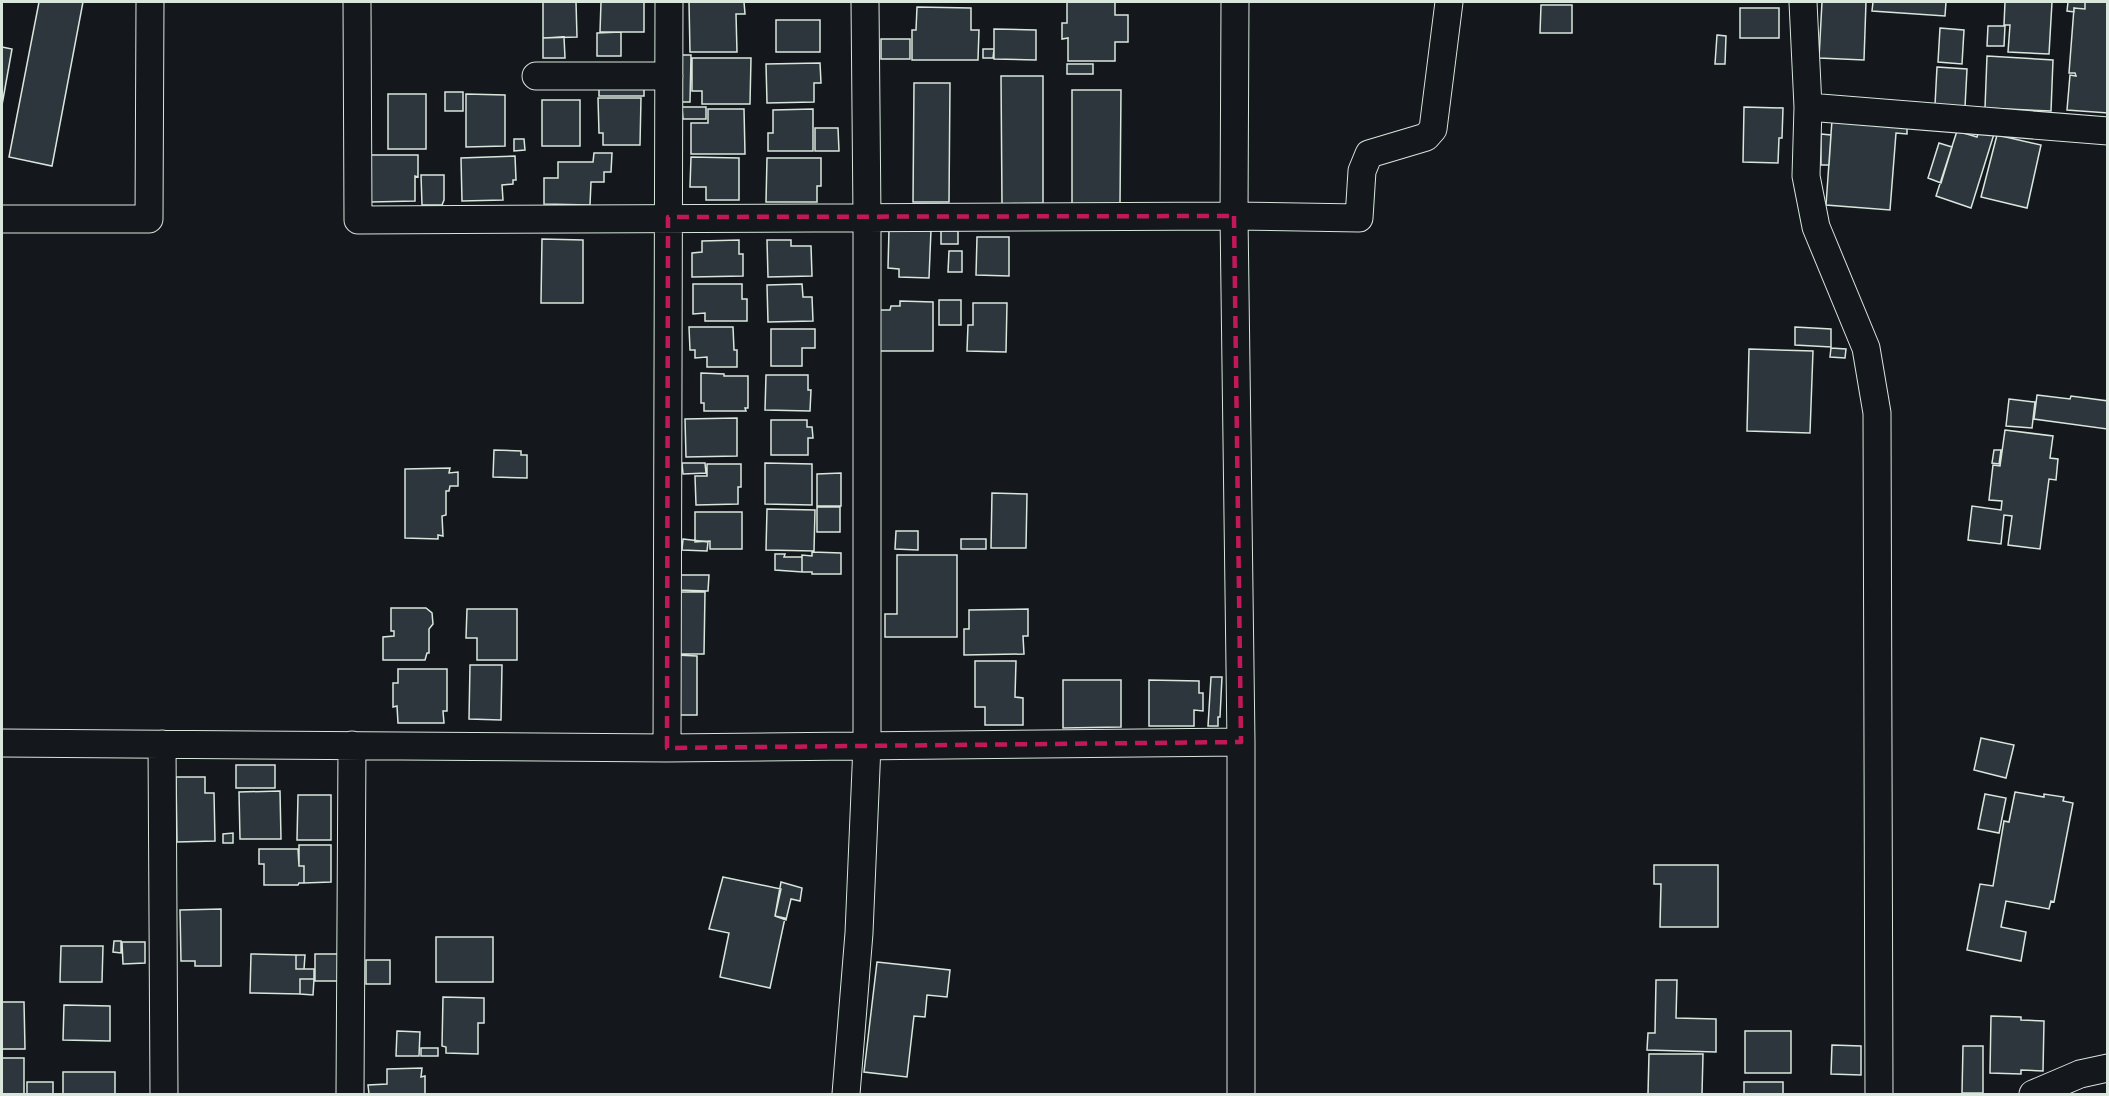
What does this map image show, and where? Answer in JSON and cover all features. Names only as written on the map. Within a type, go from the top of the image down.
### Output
[{"type":"street","points":[[2,219],[149,219],[150,2]]},
{"type":"street","points":[[357,2],[358,220],[1234,216],[1359,218],[1362,171],[1369,154],[1426,137],[1433,129],[1449,2]]},
{"type":"street","points":[[667,748],[669,2]]},
{"type":"street","points":[[846,1095],[860,933],[867,745],[865,2]]},
{"type":"street","points":[[1235,2],[1234,216],[1241,742],[1241,1095]]},
{"type":"street","points":[[1803,2],[1808,107],[1806,176],[1816,227],[1866,348],[1877,413],[1879,1095]]},
{"type":"street","points":[[536,75],[669,76]]},
{"type":"street","points":[[1808,107],[2108,131]]},
{"type":"street","points":[[2,743],[667,748],[1241,742]]},
{"type":"street","points":[[162,744],[164,1095]]},
{"type":"street","points":[[350,1095],[352,745]]},
{"type":"street","points":[[2033,1095],[2080,1074],[2108,1068]]},
{"type":"highlighted area","points":[[1234,216],[1241,742],[667,748],[668,217]]},
{"type":"building","points":[[39,2],[83,2],[52,166],[9,157]]},
{"type":"building","points":[[543,2],[576,2],[577,37],[543,38]]},
{"type":"building","points":[[601,2],[644,2],[644,32],[600,32]]},
{"type":"building","points":[[689,2],[744,2],[745,14],[736,14],[737,52],[690,52]]},
{"type":"building","points":[[1067,2],[1115,2],[1115,15],[1128,15],[1128,42],[1115,42],[1115,61],[1068,61],[1068,38],[1062,39],[1062,23],[1067,23]]},
{"type":"building","points":[[1822,2],[1866,2],[1864,60],[1819,58]]},
{"type":"building","points":[[1873,2],[1946,2],[1945,16],[1872,11]]},
{"type":"building","points":[[2005,2],[2052,2],[2049,54],[2008,52],[2010,25],[2004,25]]},
{"type":"building","points":[[2068,2],[2085,2],[2085,9],[2074,8],[2074,12],[2067,11]]},
{"type":"building","points":[[2085,2],[2108,2],[2108,113],[2067,110],[2070,75],[2076,76],[2075,73],[2069,73],[2074,8],[2085,9]]},
{"type":"building","points":[[1541,5],[1572,5],[1572,33],[1540,33]]},
{"type":"building","points":[[917,7],[971,8],[971,30],[979,30],[978,60],[912,60],[912,30],[916,30]]},
{"type":"building","points":[[1740,8],[1779,8],[1779,38],[1740,38]]},
{"type":"building","points":[[776,20],[820,20],[820,52],[776,52]]},
{"type":"building","points":[[1988,26],[2005,26],[2004,46],[1987,46]]},
{"type":"building","points":[[1940,28],[1964,30],[1962,64],[1938,62]]},
{"type":"building","points":[[994,29],[1036,30],[1036,60],[994,59]]},
{"type":"building","points":[[621,32],[621,56],[597,56],[597,33]]},
{"type":"building","points":[[1717,35],[1726,36],[1725,64],[1715,64]]},
{"type":"building","points":[[564,37],[565,58],[543,58],[543,38]]},
{"type":"building","points":[[881,39],[910,39],[910,59],[881,59]]},
{"type":"building","points":[[2,47],[12,49],[2,105]]},
{"type":"building","points":[[983,49],[994,49],[993,58],[983,58]]},
{"type":"building","points":[[682,55],[691,55],[690,102],[682,102]]},
{"type":"building","points":[[1987,56],[2053,60],[2051,111],[1985,108]]},
{"type":"building","points":[[692,58],[751,58],[750,104],[702,104],[702,91],[692,91]]},
{"type":"building","points":[[820,63],[821,83],[814,83],[814,102],[767,103],[766,64]]},
{"type":"building","points":[[1067,64],[1093,64],[1093,74],[1067,74]]},
{"type":"building","points":[[1937,67],[1967,69],[1965,107],[1935,105]]},
{"type":"building","points":[[1001,76],[1043,76],[1043,203],[1002,204]]},
{"type":"building","points":[[914,83],[950,83],[949,202],[913,202]]},
{"type":"building","points":[[599,88],[644,88],[644,96],[599,96]]},
{"type":"building","points":[[1072,90],[1121,90],[1120,204],[1072,204]]},
{"type":"building","points":[[445,92],[463,92],[463,111],[445,111]]},
{"type":"building","points":[[388,94],[426,94],[426,149],[388,149]]},
{"type":"building","points":[[466,94],[505,95],[505,146],[466,147]]},
{"type":"building","points":[[598,98],[641,98],[640,145],[603,145],[603,133],[599,133]]},
{"type":"building","points":[[542,100],[580,100],[580,146],[542,146]]},
{"type":"building","points":[[682,107],[706,107],[706,119],[683,119]]},
{"type":"building","points":[[1744,107],[1783,108],[1778,163],[1743,162]]},
{"type":"building","points":[[708,109],[744,109],[745,154],[691,154],[691,123],[708,123]]},
{"type":"building","points":[[813,109],[813,151],[768,151],[768,133],[773,133],[773,110]]},
{"type":"building","points":[[1832,120],[1907,125],[1907,134],[1896,133],[1890,210],[1826,205]]},
{"type":"building","points":[[815,128],[838,128],[839,151],[815,151]]},
{"type":"building","points":[[1979,130],[1994,134],[1971,208],[1936,196],[1957,131],[1977,137]]},
{"type":"building","points":[[1821,134],[1831,135],[1829,165],[1821,165]]},
{"type":"building","points":[[1997,135],[2041,145],[2027,208],[1981,197]]},
{"type":"building","points":[[514,139],[524,139],[525,150],[514,151]]},
{"type":"building","points":[[1939,143],[1952,147],[1941,183],[1928,178]]},
{"type":"building","points":[[594,153],[612,153],[611,172],[604,172],[604,182],[591,182],[590,205],[544,204],[544,178],[558,178],[558,162],[593,162]]},
{"type":"building","points":[[371,155],[418,155],[415,201],[371,202]]},
{"type":"building","points":[[515,156],[516,180],[513,180],[513,184],[502,185],[503,200],[462,201],[461,158]]},
{"type":"building","points":[[691,157],[739,158],[739,200],[706,200],[706,187],[690,187]]},
{"type":"building","points":[[767,158],[821,158],[821,186],[817,186],[817,202],[766,202]]},
{"type":"building","points":[[421,175],[444,175],[442,205],[422,205]]},
{"type":"building","points":[[889,229],[931,230],[929,278],[899,277],[899,269],[888,268]]},
{"type":"building","points":[[941,231],[958,231],[958,244],[941,244]]},
{"type":"building","points":[[977,237],[1009,237],[1009,276],[976,275]]},
{"type":"building","points":[[542,239],[583,240],[583,303],[541,303]]},
{"type":"building","points":[[739,240],[739,254],[743,254],[743,276],[692,277],[692,253],[702,252],[702,241]]},
{"type":"building","points":[[767,240],[791,240],[791,246],[811,246],[812,276],[768,277]]},
{"type":"building","points":[[949,251],[962,251],[962,272],[948,272]]},
{"type":"building","points":[[693,284],[742,284],[742,299],[747,299],[747,321],[705,321],[705,313],[693,314]]},
{"type":"building","points":[[802,284],[803,297],[812,297],[813,321],[768,322],[767,285]]},
{"type":"building","points":[[939,300],[961,300],[961,325],[939,325]]},
{"type":"building","points":[[900,301],[933,302],[933,351],[879,351],[880,310],[890,310],[891,306],[900,306]]},
{"type":"building","points":[[973,303],[1007,303],[1006,352],[967,351],[968,325],[973,325]]},
{"type":"building","points":[[689,327],[733,327],[737,367],[707,367],[707,357],[695,358],[695,350],[690,350]]},
{"type":"building","points":[[1795,327],[1831,329],[1831,347],[1795,345]]},
{"type":"building","points":[[771,329],[815,329],[815,348],[802,348],[802,366],[771,366]]},
{"type":"building","points":[[1831,348],[1846,349],[1845,358],[1830,357]]},
{"type":"building","points":[[1749,349],[1813,351],[1810,433],[1747,431]]},
{"type":"building","points":[[701,373],[748,376],[748,408],[745,408],[746,411],[704,411],[704,403],[701,403]]},
{"type":"building","points":[[766,375],[808,375],[808,390],[811,390],[810,411],[765,410]]},
{"type":"building","points":[[2037,395],[2070,399],[2071,396],[2108,401],[2107,429],[2034,419]]},
{"type":"building","points":[[2009,399],[2035,402],[2032,428],[2006,426]]},
{"type":"building","points":[[737,418],[737,456],[686,457],[685,419]]},
{"type":"building","points":[[771,420],[807,420],[807,427],[812,427],[813,438],[808,438],[808,455],[771,455]]},
{"type":"building","points":[[2005,430],[2053,436],[2050,458],[2058,459],[2056,480],[2049,479],[2040,549],[2008,545],[2012,516],[2004,515],[2001,544],[1968,540],[1972,506],[2001,510],[2002,501],[1989,500],[1993,465],[2000,466]]},
{"type":"building","points":[[494,450],[521,451],[521,455],[527,455],[527,478],[493,477]]},
{"type":"building","points":[[1994,450],[2001,450],[1999,464],[1992,463]]},
{"type":"building","points":[[682,463],[705,463],[706,473],[683,474]]},
{"type":"building","points":[[765,463],[812,464],[812,505],[765,504]]},
{"type":"building","points":[[707,464],[741,464],[738,504],[696,505],[695,476],[707,476]]},
{"type":"building","points":[[450,468],[449,473],[458,472],[458,486],[450,486],[449,491],[446,491],[446,515],[442,516],[443,536],[438,535],[438,539],[405,538],[405,469]]},
{"type":"building","points":[[841,473],[841,506],[817,506],[817,474]]},
{"type":"building","points":[[992,493],[1027,494],[1026,548],[991,548]]},
{"type":"building","points":[[817,507],[840,507],[840,532],[817,532]]},
{"type":"building","points":[[767,509],[815,510],[814,551],[766,550]]},
{"type":"building","points":[[695,512],[742,512],[742,549],[710,549],[710,541],[695,542]]},
{"type":"building","points":[[896,531],[918,531],[918,550],[895,549]]},
{"type":"building","points":[[683,539],[708,542],[707,551],[682,550]]},
{"type":"building","points":[[961,539],[986,539],[986,549],[961,549]]},
{"type":"building","points":[[812,552],[841,553],[841,574],[802,572],[802,555],[812,556]]},
{"type":"building","points":[[775,554],[785,554],[784,557],[802,557],[802,572],[775,570]]},
{"type":"building","points":[[897,555],[957,555],[957,637],[885,637],[885,614],[897,614]]},
{"type":"building","points":[[679,575],[709,575],[708,591],[678,590]]},
{"type":"building","points":[[676,592],[705,592],[704,654],[676,654]]},
{"type":"building","points":[[391,608],[426,608],[432,613],[433,624],[429,629],[429,653],[425,660],[383,660],[383,637],[394,636],[394,631],[391,631]]},
{"type":"building","points":[[467,609],[517,609],[517,660],[477,660],[477,638],[466,638]]},
{"type":"building","points":[[1028,609],[1028,636],[1023,636],[1024,654],[964,655],[964,629],[969,629],[969,610]]},
{"type":"building","points":[[675,655],[697,656],[697,715],[674,715]]},
{"type":"building","points":[[975,661],[1016,661],[1015,697],[1023,698],[1023,725],[985,725],[985,707],[975,707]]},
{"type":"building","points":[[470,665],[502,665],[501,720],[469,719]]},
{"type":"building","points":[[398,669],[447,669],[447,711],[443,711],[444,723],[398,723],[397,706],[393,707],[393,683],[398,683]]},
{"type":"building","points":[[1211,677],[1222,677],[1218,726],[1208,726]]},
{"type":"building","points":[[1063,680],[1121,680],[1121,727],[1063,728]]},
{"type":"building","points":[[1149,680],[1199,681],[1199,693],[1203,693],[1203,711],[1194,710],[1194,726],[1149,726]]},
{"type":"building","points":[[1981,738],[2014,745],[2006,778],[1974,770]]},
{"type":"building","points":[[236,765],[275,765],[275,788],[236,788]]},
{"type":"building","points":[[176,777],[205,777],[205,793],[214,793],[215,841],[177,842]]},
{"type":"building","points":[[280,791],[281,839],[240,839],[239,792]]},
{"type":"building","points":[[2015,792],[2044,797],[2044,794],[2064,797],[2063,801],[2073,803],[2054,902],[2051,901],[2049,909],[2006,901],[2001,927],[2026,932],[2021,961],[1967,950],[1980,884],[1993,886],[2004,821],[2009,822]]},
{"type":"building","points":[[1985,794],[2006,798],[1999,833],[1978,829]]},
{"type":"building","points":[[298,795],[331,795],[331,840],[297,840]]},
{"type":"building","points":[[233,833],[233,843],[223,843],[223,834]]},
{"type":"building","points":[[299,845],[331,845],[331,882],[304,883],[304,866],[299,866]]},
{"type":"building","points":[[259,849],[298,849],[299,866],[304,866],[304,883],[264,885],[264,864],[259,864]]},
{"type":"building","points":[[1654,865],[1718,865],[1718,927],[1660,927],[1661,884],[1654,884]]},
{"type":"building","points":[[723,877],[781,889],[775,916],[785,918],[770,988],[720,977],[729,933],[709,929]]},
{"type":"building","points":[[781,882],[802,888],[800,901],[791,899],[786,920],[775,916]]},
{"type":"building","points":[[221,909],[221,966],[195,966],[195,961],[181,961],[180,910]]},
{"type":"building","points":[[436,937],[493,937],[493,982],[436,982]]},
{"type":"building","points":[[114,941],[121,941],[121,953],[113,952]]},
{"type":"building","points":[[122,942],[145,942],[145,963],[123,964]]},
{"type":"building","points":[[61,946],[103,946],[102,982],[60,982]]},
{"type":"building","points":[[251,954],[296,955],[296,969],[314,969],[314,979],[300,979],[300,994],[250,993]]},
{"type":"building","points":[[315,954],[339,954],[339,981],[315,981]]},
{"type":"building","points":[[296,955],[305,955],[304,969],[296,969]]},
{"type":"building","points":[[366,960],[390,960],[390,984],[366,984]]},
{"type":"building","points":[[877,962],[950,970],[947,997],[927,995],[925,1017],[914,1016],[907,1077],[864,1072]]},
{"type":"building","points":[[300,979],[314,979],[313,995],[300,994]]},
{"type":"building","points":[[1656,980],[1677,980],[1676,1018],[1716,1019],[1716,1052],[1647,1050],[1648,1033],[1655,1033]]},
{"type":"building","points":[[443,997],[484,998],[484,1023],[478,1023],[478,1054],[446,1053],[446,1047],[442,1046]]},
{"type":"building","points":[[2,1002],[24,1002],[25,1049],[2,1049]]},
{"type":"building","points":[[64,1005],[110,1006],[110,1041],[63,1040]]},
{"type":"building","points":[[1991,1016],[2021,1017],[2021,1020],[2044,1021],[2043,1071],[2021,1070],[2021,1074],[1990,1073]]},
{"type":"building","points":[[397,1031],[420,1032],[419,1056],[396,1056]]},
{"type":"building","points":[[1745,1031],[1791,1031],[1791,1073],[1745,1073]]},
{"type":"building","points":[[1832,1045],[1861,1046],[1861,1075],[1831,1074]]},
{"type":"building","points":[[1963,1046],[1983,1046],[1983,1093],[1962,1093]]},
{"type":"building","points":[[421,1048],[438,1048],[438,1056],[421,1056]]},
{"type":"building","points":[[1649,1054],[1703,1054],[1702,1094],[1648,1094]]},
{"type":"building","points":[[2,1058],[24,1058],[24,1094],[2,1094]]},
{"type":"building","points":[[422,1068],[421,1077],[425,1076],[425,1094],[369,1094],[368,1085],[387,1084],[387,1069]]},
{"type":"building","points":[[63,1072],[115,1072],[115,1094],[63,1094]]},
{"type":"building","points":[[27,1082],[53,1082],[53,1094],[27,1094]]},
{"type":"building","points":[[1744,1082],[1783,1082],[1783,1094],[1744,1094]]}]
